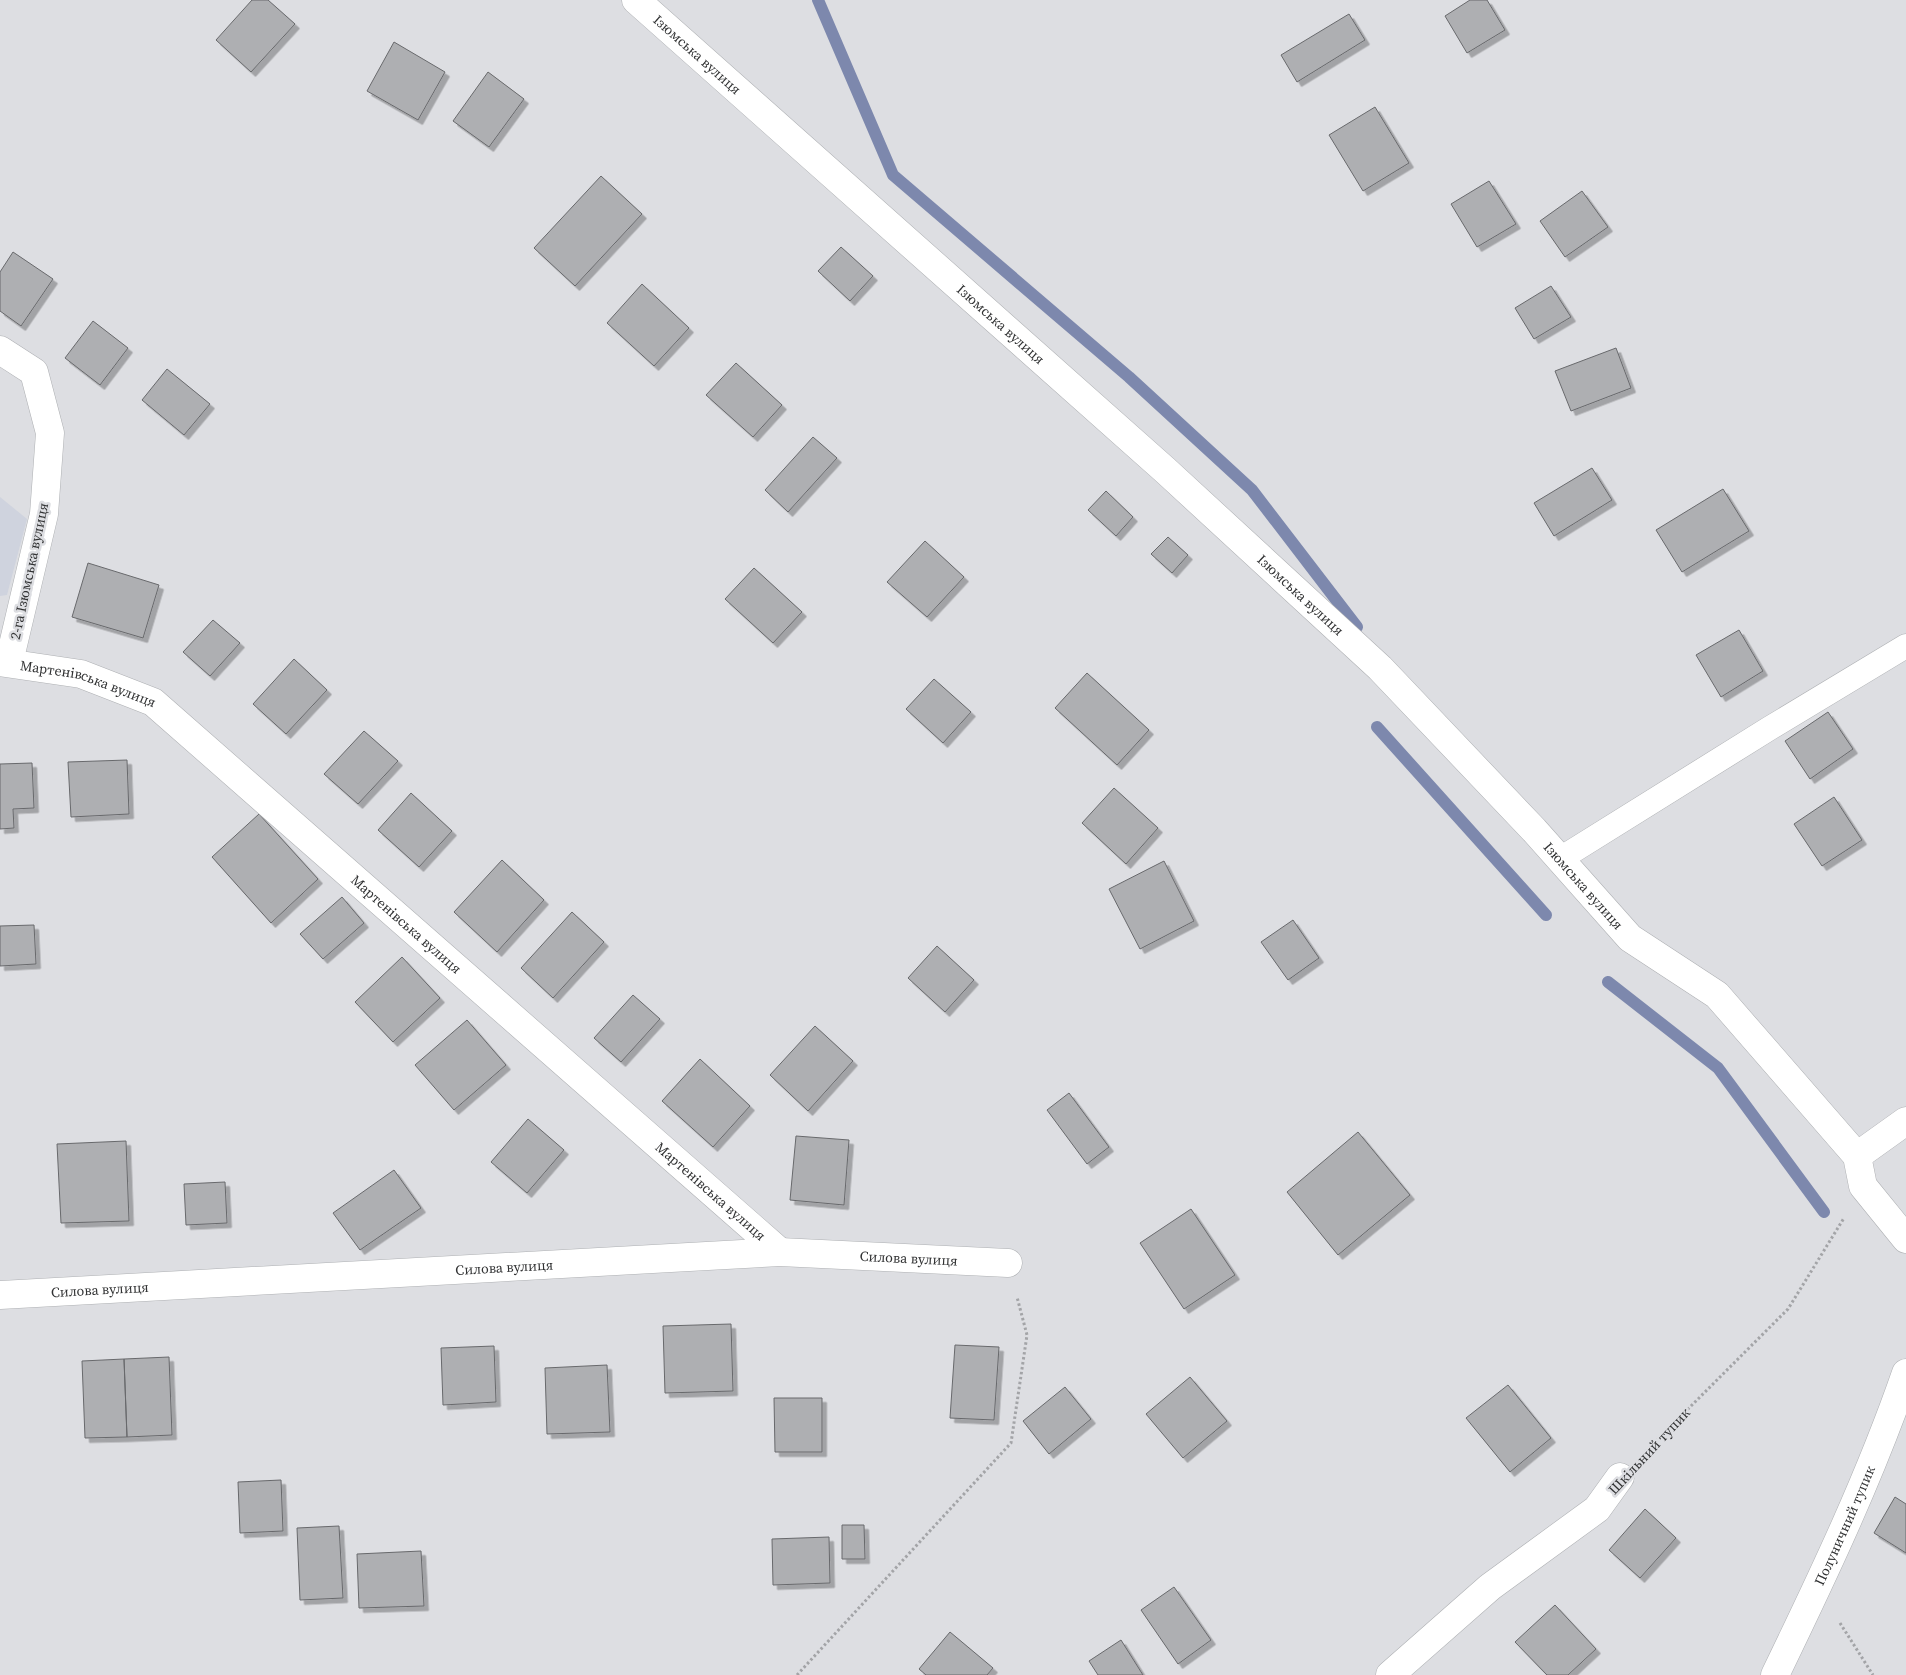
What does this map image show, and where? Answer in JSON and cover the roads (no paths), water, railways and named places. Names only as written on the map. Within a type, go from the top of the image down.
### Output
[{"type":"street","name":"Ізюмська вулиця","points":[[636,0],[1165,470],[1380,668],[1560,860],[1630,938],[1717,994],[1857,1156],[1863,1186],[1906,1239]]},
{"type":"street","name":"2-га Ізюмська вулиця","points":[[0,350],[34,372],[50,433],[44,514],[4,662]]},
{"type":"street","name":"Мартенівська вулиця","points":[[4,662],[82,674],[153,702],[780,1252]]},
{"type":"street","points":[[1857,1156],[1906,1121]]},
{"type":"street","name":"Силова вулиця","points":[[0,1295],[780,1252],[1008,1263]]},
{"type":"street","name":"Полуничний тупик","points":[[1775,1675],[1817,1587],[1886,1429],[1906,1373]]},
{"type":"street","name":"Шкільний тупик","points":[[1390,1675],[1490,1587],[1596,1509],[1620,1477]]},
{"type":"lane","points":[[1560,860],[1770,728],[1906,646]]},
{"type":"waterway","points":[[818,0],[893,175],[1129,377],[1252,490],[1357,627]]},
{"type":"waterway","points":[[1377,727],[1546,915]]},
{"type":"waterway","points":[[1608,982],[1718,1068],[1824,1212]]}]
